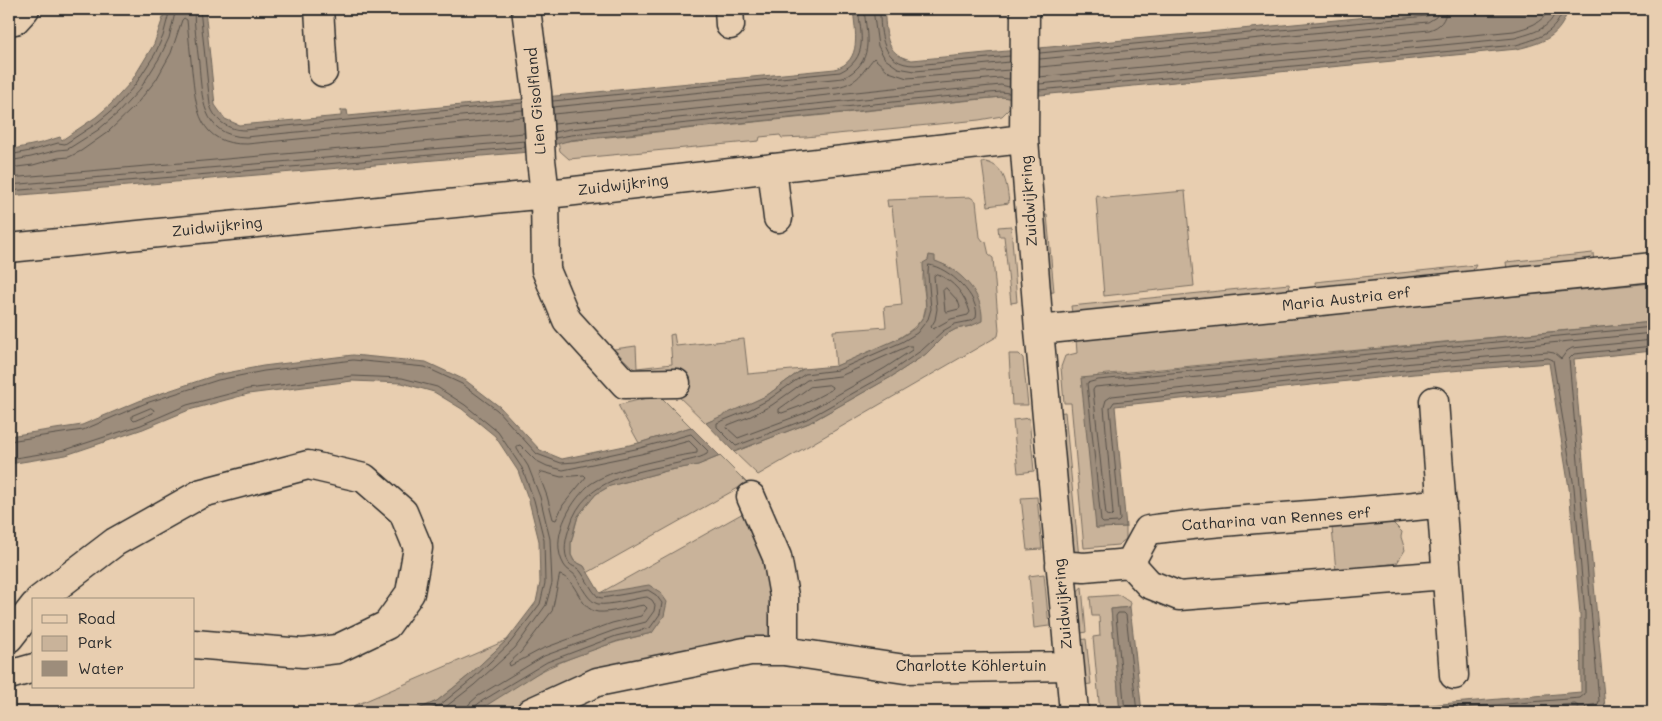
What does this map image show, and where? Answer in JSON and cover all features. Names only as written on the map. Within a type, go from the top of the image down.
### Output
[{"type":"street","points":[[9,22],[15,20],[25,9]]},
{"type":"street","points":[[319,9],[322,72]]},
{"type":"street","name":"Lien Gisolfland","points":[[526,9],[545,194]]},
{"type":"street","points":[[1024,139],[1025,9]]},
{"type":"street","name":"Zuidwijkring","points":[[9,248],[545,194],[1024,139],[1039,330],[1074,712]]},
{"type":"street","points":[[772,168],[778,218]]},
{"type":"street","points":[[545,194],[546,270],[567,320],[625,384],[676,383]]},
{"type":"street","name":"Maria Austria erf","points":[[1039,330],[1653,267]]},
{"type":"street","points":[[1434,401],[1454,675]]},
{"type":"street","points":[[41,598],[116,542],[202,493],[308,465],[364,478],[403,512],[418,548],[410,593],[387,625],[337,649],[303,653],[195,644]]},
{"type":"street","points":[[751,497],[777,557],[784,596],[784,651]]},
{"type":"street","name":"Catharina van Rennes erf","points":[[1130,563],[1148,530],[1195,524],[1378,511],[1442,503]]},
{"type":"street","points":[[1060,565],[1084,566],[1130,563],[1149,584],[1179,596],[1446,574]]},
{"type":"street","points":[[9,638],[32,609]]},
{"type":"street","name":"Charlotte Köhlertuin","points":[[531,712],[596,682],[750,651],[784,651],[905,669],[1069,666]]},
{"type":"street","points":[[9,675],[32,669]]},
{"type":"green space","points":[[1002,97],[1009,98],[1010,108],[1002,116],[979,120],[806,137],[782,138],[780,135],[760,137],[759,141],[569,159],[560,151],[558,142]]},
{"type":"green space","points":[[982,163],[993,164],[1002,173],[1009,203],[988,206]]},
{"type":"green space","points":[[1185,191],[1194,286],[1104,296],[1096,195],[1107,198]]},
{"type":"green space","points":[[970,197],[976,201],[980,237],[986,242],[989,255],[993,258],[998,336],[758,475],[734,452],[809,423],[891,377],[926,354],[945,335],[956,329],[971,326],[947,266],[928,260],[923,273],[925,310],[921,319],[901,337],[836,366],[833,331],[886,327],[884,307],[902,305],[892,206],[888,207],[887,200]]},
{"type":"green space","points":[[1047,215],[1054,292],[1044,293],[1037,216]]},
{"type":"green space","points":[[1011,226],[1017,302],[1011,303],[1004,236],[999,236],[998,227]]},
{"type":"green space","points":[[1593,253],[1594,262],[1507,270],[1506,262]]},
{"type":"green space","points":[[1476,265],[1471,274],[1316,290],[1315,282]]},
{"type":"green space","points":[[1653,283],[1653,322],[1098,375],[1096,528],[1126,527],[1126,539],[1118,545],[1084,548],[1071,403],[1064,403],[1061,367],[1065,356],[1077,353],[1076,339]]},
{"type":"green space","points":[[1289,284],[1290,291],[1072,313],[1071,306]]},
{"type":"green space","points":[[674,334],[676,346],[744,339],[748,374],[803,369],[766,396],[706,423],[675,393],[633,368],[614,349],[636,346],[637,368],[672,364],[670,335]]},
{"type":"green space","points":[[1009,354],[1019,354],[1023,358],[1028,405],[1012,405]]},
{"type":"green space","points":[[659,395],[691,427],[639,443],[618,405]]},
{"type":"green space","points":[[1065,412],[1079,558],[1072,554],[1056,413]]},
{"type":"green space","points":[[1029,418],[1034,471],[1018,473],[1013,420]]},
{"type":"green space","points":[[720,456],[747,483],[587,573],[584,566],[574,561],[571,555],[571,543],[578,516],[596,494],[610,486],[670,470],[698,465]]},
{"type":"green space","points":[[1037,497],[1042,549],[1027,550],[1021,498]]},
{"type":"green space","points":[[745,512],[758,538],[772,587],[773,638],[546,693],[516,712],[476,712],[537,673],[605,646],[652,633],[600,593]]},
{"type":"green space","points":[[1393,523],[1402,532],[1401,537],[1405,550],[1397,563],[1336,571],[1332,528]]},
{"type":"green space","points":[[1044,574],[1049,626],[1034,628],[1029,576]]},
{"type":"green space","points":[[1082,587],[1086,632],[1077,634],[1075,601],[1076,595]]},
{"type":"green space","points":[[1119,595],[1131,603],[1130,607],[1111,609],[1120,712],[1100,712],[1093,637],[1100,636],[1099,616],[1092,616],[1090,597]]},
{"type":"green space","points":[[1086,639],[1091,684],[1083,685],[1078,640]]},
{"type":"green space","points":[[507,640],[467,677],[437,701],[412,712],[340,712]]},
{"type":"water","points":[[166,9],[205,9],[215,105],[225,119],[239,125],[341,116],[341,110],[347,110],[348,116],[835,69],[844,65],[854,52],[856,36],[853,9],[884,9],[888,41],[891,47],[896,53],[912,60],[1453,9],[1568,9],[1561,26],[1549,37],[1535,44],[1517,49],[1009,98],[979,99],[571,140],[529,152],[9,196],[9,150],[60,137],[62,140],[110,105],[131,82],[154,44]]},
{"type":"water","points":[[929,255],[935,256],[935,261],[953,270],[968,284],[979,301],[982,321],[971,326],[956,329],[945,335],[926,354],[891,377],[809,423],[734,452],[706,423],[766,396],[803,369],[836,366],[900,338],[915,328],[924,316],[926,308],[923,263],[928,260]]},
{"type":"water","points":[[1653,322],[1653,351],[1574,359],[1605,708],[1565,712],[1348,712],[1581,692],[1580,614],[1569,488],[1549,363],[1414,374],[1115,406],[1126,527],[1096,528],[1081,378]]},
{"type":"water","points":[[353,355],[426,362],[465,380],[500,407],[540,450],[562,459],[639,443],[691,427],[720,456],[698,465],[670,470],[610,486],[596,494],[578,516],[571,543],[571,555],[574,561],[584,566],[600,593],[649,585],[660,592],[667,602],[664,616],[652,633],[618,641],[549,666],[476,712],[412,712],[437,701],[467,677],[507,640],[536,602],[540,583],[539,541],[529,501],[518,471],[495,436],[462,409],[434,392],[402,383],[352,381],[248,394],[189,410],[143,429],[66,455],[9,464],[9,436],[82,425],[144,399],[216,375],[263,366]]},
{"type":"water","points":[[1130,607],[1142,712],[1120,712],[1111,609]]}]
